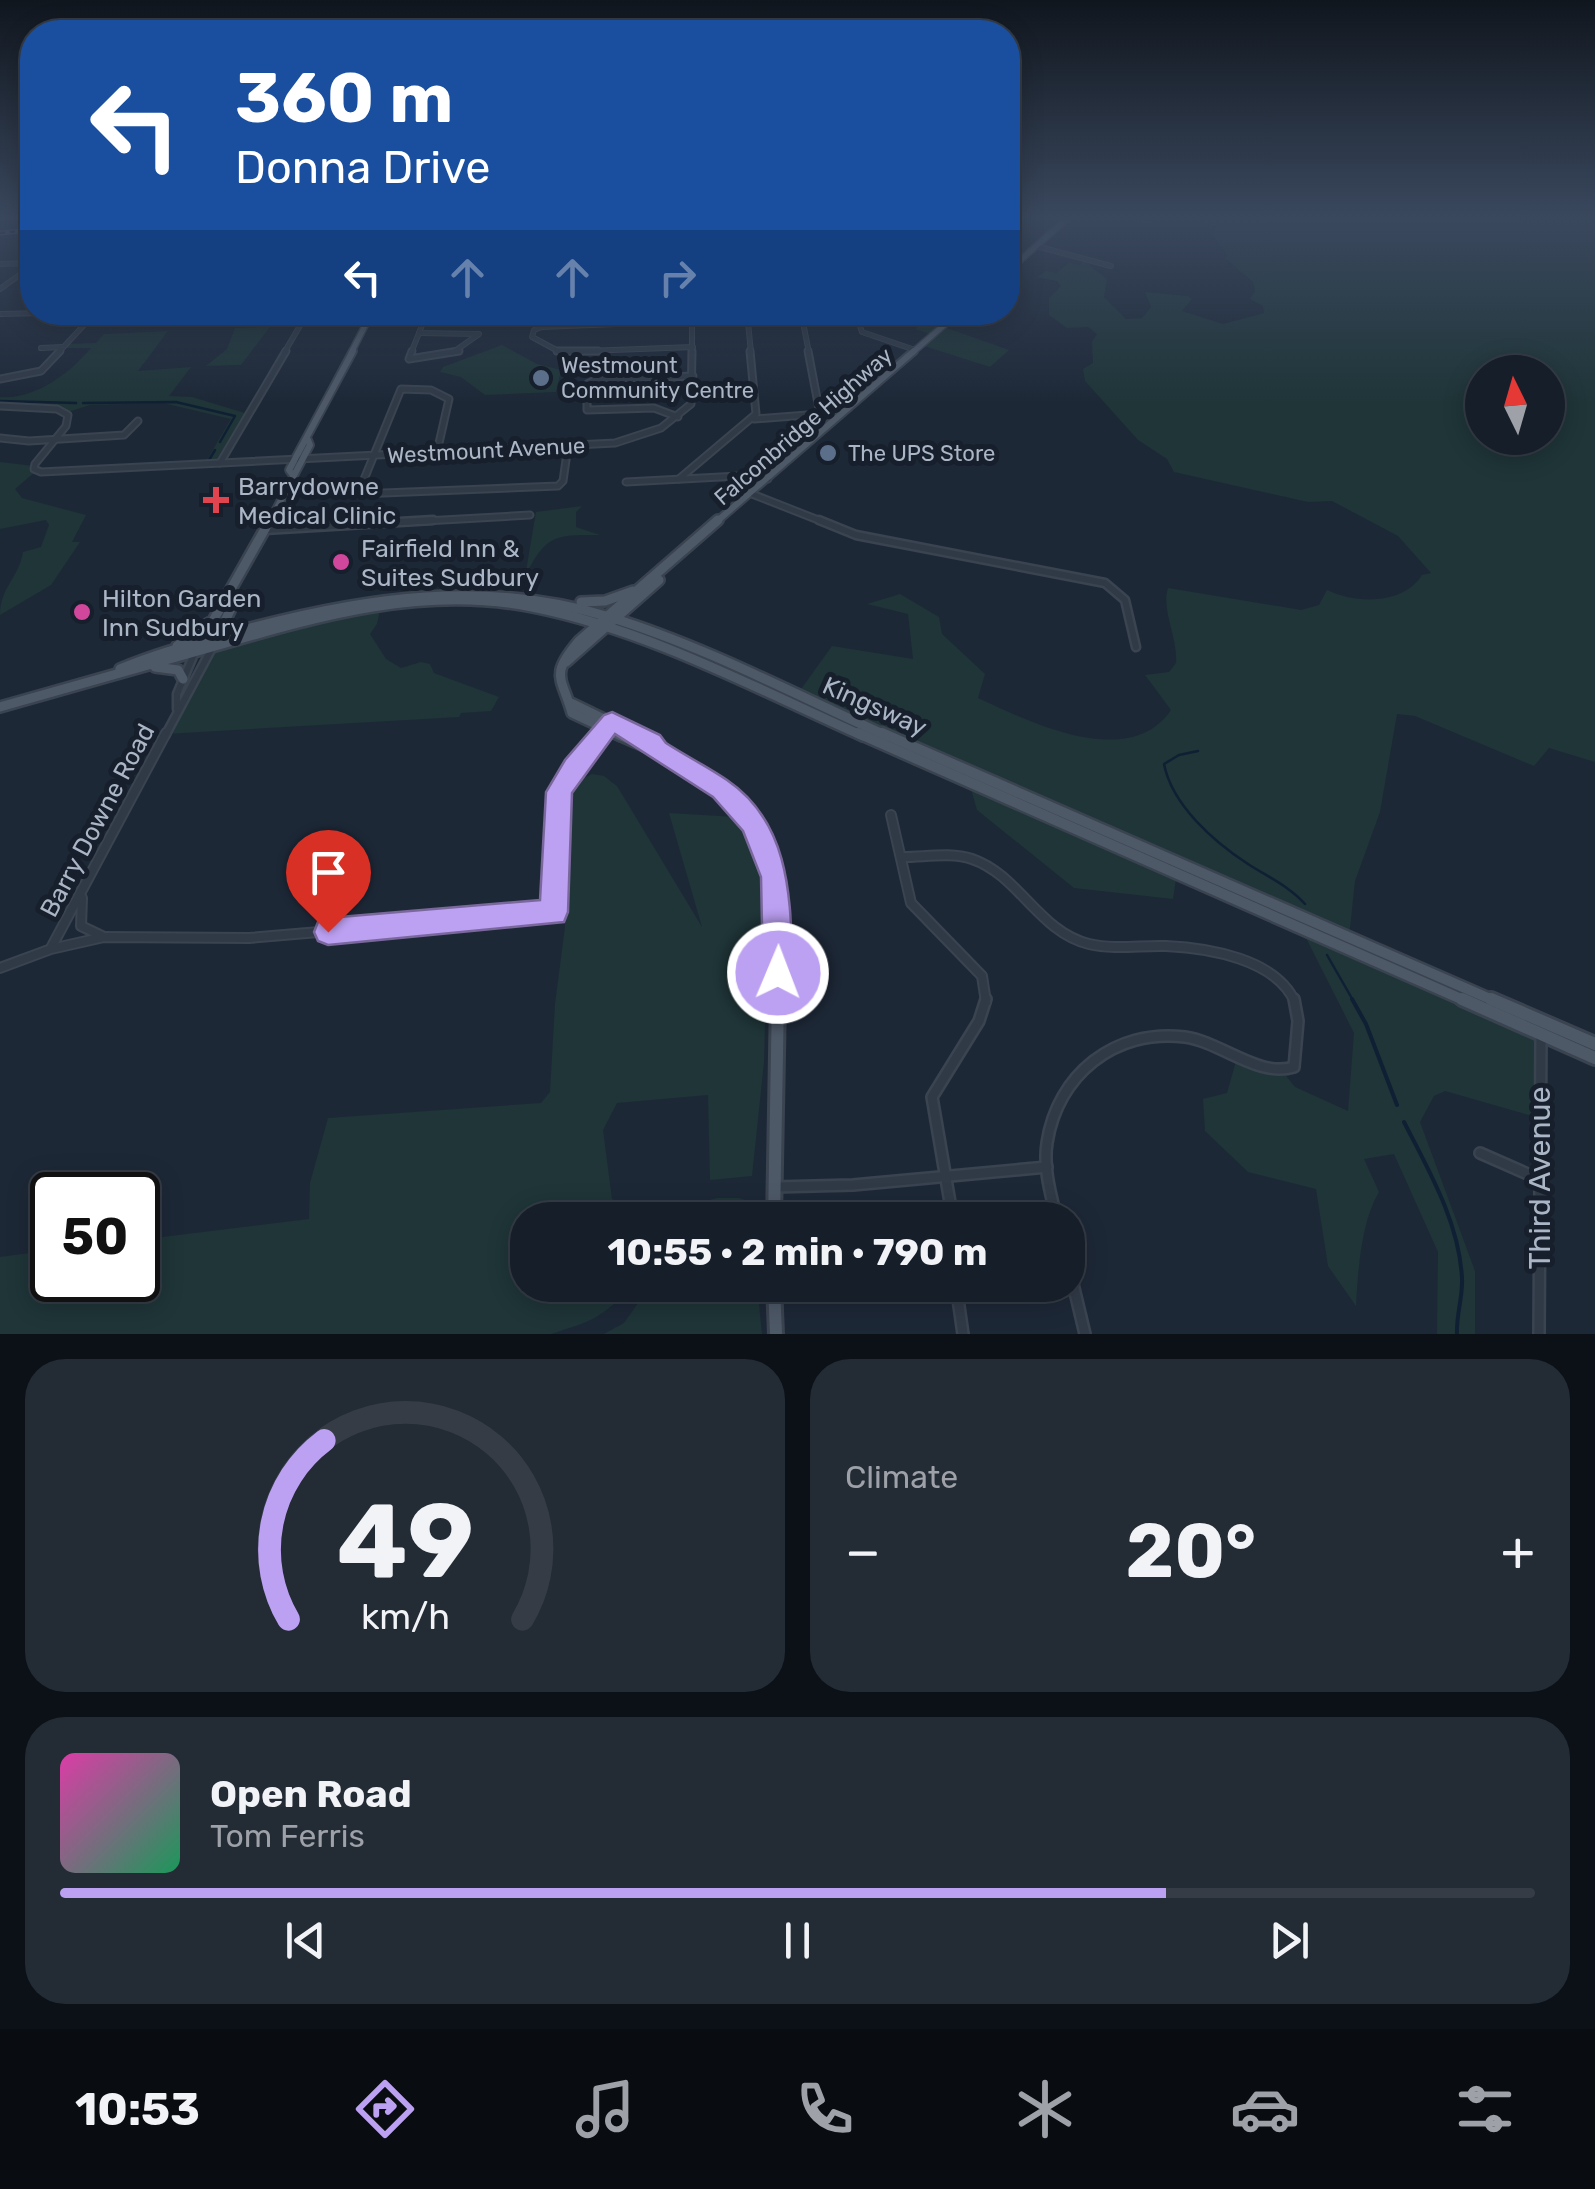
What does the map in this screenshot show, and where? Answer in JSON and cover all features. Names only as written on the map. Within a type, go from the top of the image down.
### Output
[{"type":"main road","name":"Barry Downe Road","points":[[197,648],[233,592],[298,460],[310,445],[308,440],[363,325]]},
{"type":"main road","name":"Falconbridge Highway","points":[[610,621],[944,325]]},
{"type":"main road","name":"Falconbridge Highway","points":[[610,621],[644,585],[670,566]]},
{"type":"main road","points":[[546,600],[606,601],[644,585]]},
{"type":"main road","name":"Barry Downe Road","points":[[212,648],[235,600],[233,592]]},
{"type":"main road","name":"Kingsway","points":[[0,707],[148,667],[217,638],[318,609],[388,596],[475,592],[546,600],[610,621],[1595,1044]]},
{"type":"main road","name":"Kingsway","points":[[109,675],[156,656],[212,648],[334,612],[409,601],[478,600],[610,621],[1595,1058]]},
{"type":"main road","points":[[156,656],[194,635],[218,614]]},
{"type":"main road","points":[[567,614],[582,629],[564,664],[560,687],[572,712],[691,768],[736,802],[770,857],[779,916],[775,1202]]},
{"type":"main road","points":[[579,641],[610,621]]},
{"type":"main road","points":[[564,664],[610,621]]},
{"type":"main road","points":[[148,667],[174,668],[184,679]]},
{"type":"main road","points":[[775,1302],[776,1334]]},
{"type":"street","points":[[0,379],[35,374],[84,325]]},
{"type":"street","points":[[220,464],[300,325]]},
{"type":"street","points":[[418,333],[479,332],[471,344],[449,354],[409,360],[418,333],[421,325]]},
{"type":"street","points":[[592,325],[542,327],[534,330],[532,338],[560,352],[693,348]]},
{"type":"street","points":[[692,325],[693,348],[693,376],[693,401],[678,417],[650,408],[586,410],[588,384],[595,380],[693,376]]},
{"type":"street","points":[[679,478],[752,419],[756,410],[748,325]]},
{"type":"street","points":[[803,325],[820,414]]},
{"type":"street","points":[[860,325],[865,334],[915,350]]},
{"type":"street","points":[[41,348],[64,347]]},
{"type":"street","points":[[437,453],[448,399],[431,390],[406,388],[396,395],[358,494],[364,497],[558,486],[563,481],[568,446]]},
{"type":"street","points":[[0,406],[53,408],[66,413],[68,422],[55,440]]},
{"type":"street","points":[[752,419],[820,414],[836,421]]},
{"type":"street","name":"Westmount Avenue","points":[[55,440],[35,464],[36,471],[568,446],[628,440],[654,432],[678,417]]},
{"type":"street","points":[[0,438],[55,440],[124,435],[138,422]]},
{"type":"street","points":[[626,482],[749,476],[768,479]]},
{"type":"street","points":[[752,494],[856,535],[1105,583],[1125,600],[1136,647]]},
{"type":"street","points":[[264,530],[530,514]]},
{"type":"street","name":"Barry Downe Road","points":[[177,709],[197,648]]},
{"type":"street","name":"Barry Downe Road","points":[[51,949],[212,648]]},
{"type":"street","points":[[0,968],[51,949],[104,936],[249,938],[554,912],[559,792],[608,726]]},
{"type":"street","points":[[891,815],[912,903],[982,976],[989,990],[984,1012],[932,1097],[949,1202]]},
{"type":"street","points":[[903,857],[977,860],[1049,925],[1084,943],[1202,950],[1279,978],[1292,994],[1298,1011],[1294,1068],[1290,1070],[1277,1072],[1219,1047],[1180,1037],[1147,1037],[1113,1046],[1087,1063],[1064,1091],[1050,1128],[1047,1168],[1054,1202]]},
{"type":"street","points":[[83,892],[79,920],[83,928],[104,936]]},
{"type":"street","name":"Third Avenue","points":[[1539,1334],[1542,1021]]},
{"type":"street","points":[[1480,1153],[1539,1179]]},
{"type":"street","points":[[775,1187],[846,1186],[1047,1168]]},
{"type":"street","points":[[958,1302],[963,1334]]},
{"type":"street","points":[[1078,1302],[1086,1334]]},
{"type":"green space","points":[[1043,278],[1106,278],[1104,297],[1126,319],[1142,318],[1151,307],[1145,292],[1188,296],[1192,299],[1182,311],[1223,324],[1264,313],[1263,306],[1250,299],[1255,291],[1249,278],[1595,278],[1595,762],[1549,748],[1534,766],[1415,716],[1397,714],[1380,812],[1355,881],[1349,938],[799,692],[832,646],[913,659],[908,614],[867,604],[900,594],[939,617],[942,634],[985,674],[978,698],[1078,736],[1130,738],[1153,728],[1171,710],[1145,675],[1169,672],[1176,663],[1168,588],[1301,610],[1319,605],[1327,590],[1351,598],[1391,597],[1431,573],[1398,536],[1332,501],[1308,502],[1174,472],[1167,459],[1138,440],[1085,381],[1083,369],[1093,363],[1092,342],[1097,334],[1088,327],[1067,328],[1049,315],[1049,298],[1061,286]]},
{"type":"green space","points":[[920,325],[946,325],[1009,350],[990,367],[921,345],[933,335],[915,329]]},
{"type":"green space","points":[[270,327],[241,365],[206,366],[227,349],[235,328]]},
{"type":"green space","points":[[168,331],[138,371],[191,367],[169,396],[192,397],[248,414],[219,464],[204,465],[231,419],[163,403],[90,405],[65,413],[0,406],[0,397],[26,394],[51,383],[91,348],[62,348],[67,344],[96,343],[104,334]]},
{"type":"green space","points":[[502,345],[537,364],[561,370],[556,392],[485,395],[461,377],[440,372],[443,367]]},
{"type":"green space","points":[[0,462],[34,466],[36,471],[15,489],[22,498],[86,515],[72,542],[80,542],[51,585],[0,615],[3,597],[23,552],[41,547],[49,525],[46,520],[0,529]]},
{"type":"green space","points":[[582,506],[576,512],[576,527],[600,535],[554,540],[539,552],[525,577],[536,512]]},
{"type":"green space","points":[[381,605],[370,634],[386,659],[401,668],[421,662],[430,664],[434,673],[499,697],[491,711],[461,713],[459,717],[165,734],[212,648]]},
{"type":"green space","points":[[592,774],[604,776],[617,786],[702,927],[669,813],[736,817],[756,847],[768,902],[764,1062],[752,1176],[710,1180],[708,1095],[617,1103],[603,1130],[612,1199],[618,1202],[510,1202],[510,1302],[615,1302],[596,1317],[551,1334],[0,1334],[0,1257],[30,1253],[30,1302],[160,1302],[160,1237],[309,1219],[310,1183],[328,1118],[541,1103],[550,1092],[565,927],[564,815],[567,794],[575,782]]},
{"type":"green space","points":[[969,782],[1176,879],[1173,899],[1074,888],[977,810]]},
{"type":"green space","points":[[1302,930],[1540,1035],[1539,1118],[1445,1091],[1434,1096],[1420,1122],[1475,1271],[1475,1334],[1437,1334],[1438,1252],[1394,1154],[1364,1159],[1379,1192],[1364,1232],[1356,1306],[1328,1266],[1316,1189],[1248,1172],[1205,1131],[1203,1099],[1227,1093],[1238,1054],[1283,1072],[1295,1087],[1348,1111],[1354,1033]]},
{"type":"green space","points":[[739,1198],[750,1202],[705,1202]]},
{"type":"green space","points":[[639,1302],[759,1302],[762,1334],[604,1334],[624,1323]]},
{"type":"waterway","points":[[0,401],[76,403]]},
{"type":"waterway","points":[[83,403],[176,402],[235,416],[220,442]]},
{"type":"waterway","points":[[209,460],[215,450]]},
{"type":"waterway","points":[[1198,751],[1179,755],[1164,764],[1185,808],[1222,845],[1305,904]]},
{"type":"waterway","points":[[1327,955],[1354,1002]]},
{"type":"waterway","points":[[1352,999],[1366,1024],[1397,1105]]},
{"type":"waterway","points":[[1404,1122],[1441,1197],[1455,1237],[1462,1278],[1457,1334]]},
{"type":"place","name":"Westmount Community Centre","points":[[541,378]]},
{"type":"place","name":"The UPS Store","points":[[828,453]]},
{"type":"place","name":"Barrydowne Medical Clinic","points":[[216,500]]},
{"type":"place","name":"Fairfield Inn & Suites Sudbury","points":[[341,562]]},
{"type":"place","name":"Hilton Garden Inn Sudbury","points":[[82,612]]},
{"type":"route","points":[[328,932],[554,912],[559,792],[564,780],[612,721],[652,742],[658,750],[722,790],[753,823],[775,877],[778,973]]}]
